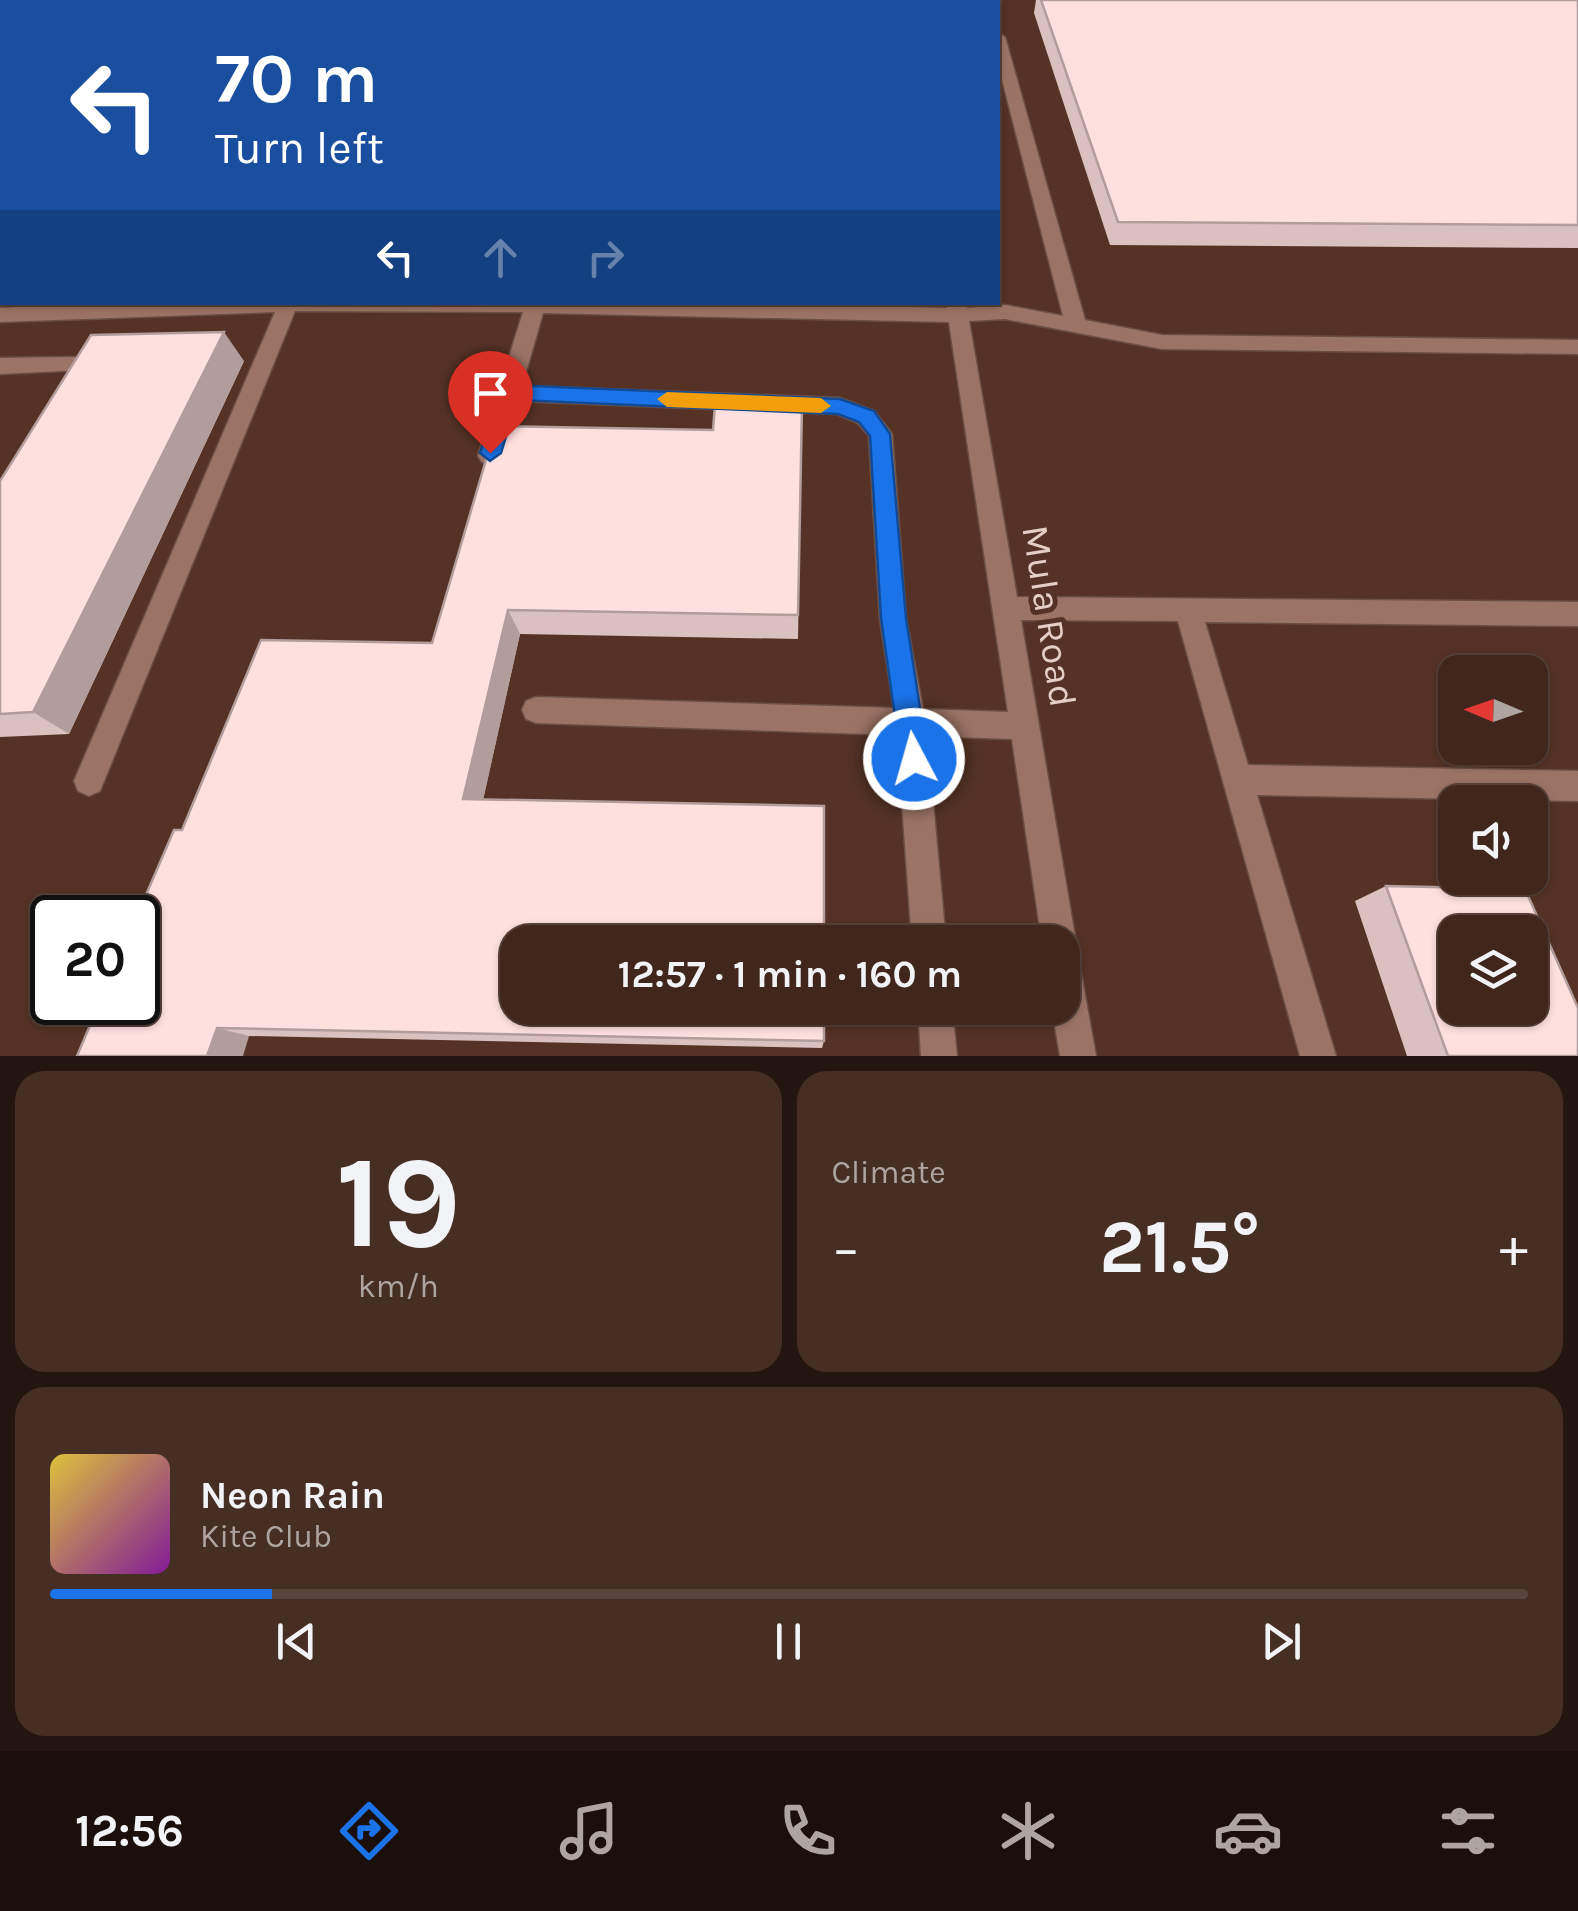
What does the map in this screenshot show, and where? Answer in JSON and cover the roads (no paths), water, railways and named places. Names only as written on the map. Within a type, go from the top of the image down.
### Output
[{"type":"street","points":[[1000,44],[1076,322]]},
{"type":"street","points":[[0,316],[110,305],[957,309],[1076,322],[1162,342],[1578,347]]},
{"type":"street","points":[[56,396],[110,305]]},
{"type":"street","points":[[480,489],[535,305]]},
{"type":"street","points":[[89,781],[287,306]]},
{"type":"street","name":"Mula Road","points":[[957,309],[1056,925]]},
{"type":"street","points":[[0,366],[83,351]]},
{"type":"street","points":[[509,392],[840,406],[866,417],[880,434],[894,618],[911,722],[928,925]]},
{"type":"street","points":[[1005,608],[1578,614]]},
{"type":"street","points":[[1188,610],[1318,1056]]},
{"type":"street","points":[[536,710],[1024,726]]},
{"type":"street","points":[[1238,780],[1578,786]]},
{"type":"street","points":[[936,1025],[939,1056]]},
{"type":"street","points":[[1073,1025],[1078,1056]]}]
